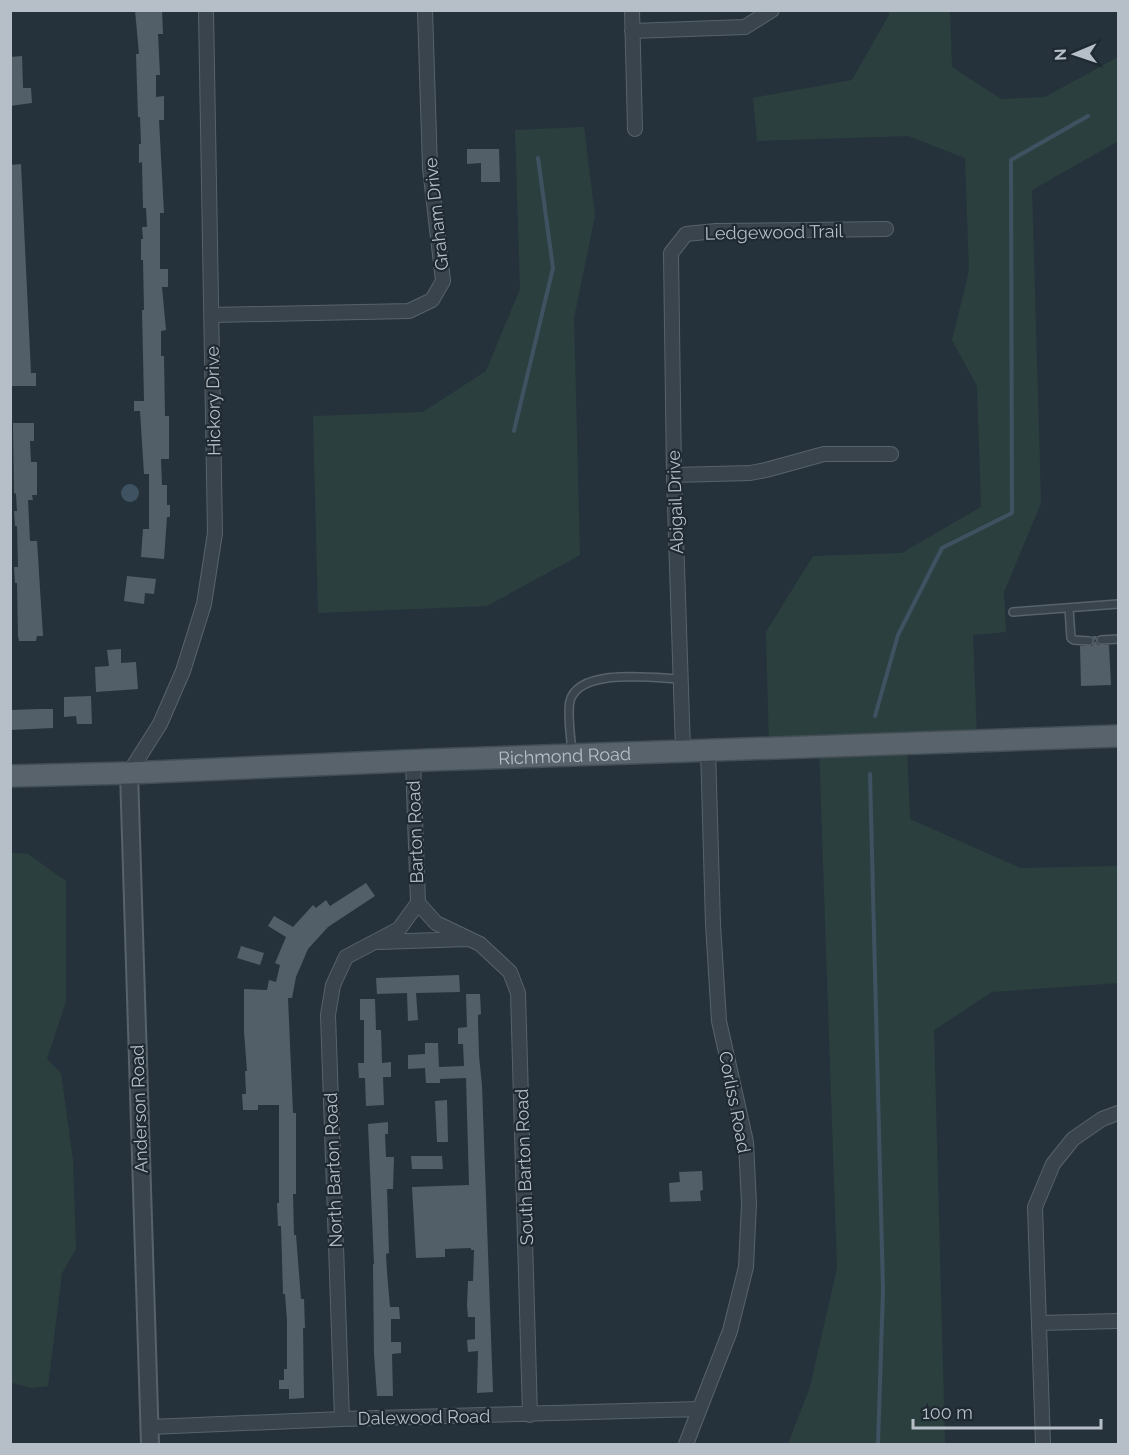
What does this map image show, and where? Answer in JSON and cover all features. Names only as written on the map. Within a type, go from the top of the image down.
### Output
[{"type":"main road","name":"Richmond Road","points":[[10,776],[1119,735]]},
{"type":"street","name":"Hickory Drive","points":[[129,773],[160,724],[183,671],[204,604],[215,533],[206,10]]},
{"type":"street","name":"Graham Drive","points":[[212,315],[409,311],[432,300],[443,281],[430,168],[425,10]]},
{"type":"street","points":[[632,10],[635,129]]},
{"type":"street","points":[[632,31],[745,27],[772,10]]},
{"type":"street","name":"Ledgewood Trail","points":[[670,253],[686,234],[716,231],[886,230]]},
{"type":"street","name":"Abigail Drive","points":[[670,253],[674,475],[683,750]]},
{"type":"street","points":[[674,475],[766,470],[824,454],[891,454]]},
{"type":"street","name":"Corliss Road","points":[[686,1444],[730,1331],[746,1267],[749,1204],[746,1142],[719,1022],[713,924],[708,749]]},
{"type":"street","name":"Barton Road","points":[[413,761],[418,903]]},
{"type":"street","name":"Anderson Road","points":[[129,773],[150,1444]]},
{"type":"street","name":"South Barton Road","points":[[418,903],[436,923],[480,944],[510,972],[518,993],[531,1415]]},
{"type":"street","name":"North Barton Road","points":[[342,1419],[327,1015],[333,985],[346,957],[399,929],[418,903]]},
{"type":"street","name":"North Barton Road","points":[[375,942],[470,939]]},
{"type":"street","points":[[1043,1444],[1035,1207],[1053,1164],[1073,1139],[1102,1119],[1119,1113]]},
{"type":"street","points":[[1040,1323],[1119,1321]]},
{"type":"street","name":"Dalewood Road","points":[[150,1427],[699,1409]]},
{"type":"lane","points":[[1013,612],[1119,604]]},
{"type":"lane","points":[[1069,608],[1071,638],[1089,641]]},
{"type":"lane","points":[[1101,640],[1119,639]]},
{"type":"lane","points":[[572,755],[570,703],[575,690],[591,682],[615,677],[681,679]]},
{"type":"green space","points":[[889,11],[950,11],[952,67],[1001,99],[1045,97],[1118,57],[1118,141],[1032,190],[1041,503],[1004,592],[1006,632],[973,635],[977,740],[907,743],[910,819],[1020,868],[1118,866],[1118,983],[992,992],[934,1030],[945,1444],[788,1444],[810,1387],[837,1268],[819,746],[769,747],[766,632],[813,556],[902,553],[981,507],[977,386],[952,340],[969,271],[965,158],[908,136],[757,141],[753,98],[852,80],[889,15]]},
{"type":"green space","points":[[584,127],[595,216],[574,318],[580,555],[487,606],[318,613],[313,416],[423,412],[486,371],[520,289],[515,130]]},
{"type":"green space","points":[[11,853],[28,854],[66,881],[66,1001],[47,1059],[61,1073],[73,1160],[76,1249],[62,1273],[48,1386],[31,1388],[10,1382]]},
{"type":"water","points":[[130,484],[136,487],[139,493],[136,499],[130,502],[124,499],[121,493],[124,487]]},
{"type":"building","points":[[135,10],[162,10],[163,34],[158,34],[160,75],[156,75],[156,97],[164,96],[164,120],[159,120],[164,213],[160,213],[160,269],[168,269],[168,287],[162,287],[166,330],[161,331],[161,356],[164,356],[165,416],[169,416],[169,459],[161,459],[162,485],[167,485],[167,505],[170,505],[164,559],[141,557],[143,529],[149,529],[149,474],[144,474],[140,411],[134,411],[134,401],[144,401],[141,239],[143,239],[142,227],[147,227],[146,208],[143,208],[142,162],[139,163],[139,144],[141,144],[136,54],[139,54]]},
{"type":"building","points":[[22,56],[23,88],[31,88],[32,103],[10,106],[10,57]]},
{"type":"building","points":[[467,149],[499,149],[500,182],[481,182],[481,163],[467,164]]},
{"type":"building","points":[[21,164],[31,373],[36,373],[36,386],[10,386],[10,165]]},
{"type":"building","points":[[13,423],[34,423],[34,441],[30,441],[31,462],[37,462],[37,495],[32,495],[33,500],[28,500],[30,541],[37,541],[43,636],[37,636],[36,641],[19,641],[18,636],[17,583],[15,583],[14,567],[18,567],[17,526],[15,526],[14,511],[17,511],[16,494],[14,493]]},
{"type":"building","points":[[127,576],[156,579],[154,594],[145,593],[144,604],[124,601]]},
{"type":"building","points":[[1095,641],[1098,645],[1109,645],[1111,685],[1081,686],[1080,646],[1092,646]]},
{"type":"building","points":[[121,649],[121,663],[136,662],[138,689],[96,692],[95,667],[109,666],[107,650]]},
{"type":"building","points":[[91,696],[92,724],[77,724],[76,716],[64,717],[64,697]]},
{"type":"building","points":[[53,709],[53,728],[10,730],[10,710]]},
{"type":"building","points":[[366,883],[375,896],[328,927],[308,949],[296,977],[292,998],[288,998],[293,1113],[296,1113],[294,1235],[296,1235],[301,1299],[304,1299],[305,1328],[303,1328],[304,1398],[289,1399],[289,1389],[279,1389],[279,1380],[284,1380],[284,1369],[287,1369],[287,1321],[285,1294],[283,1294],[281,1226],[278,1226],[277,1203],[279,1203],[279,1105],[258,1105],[258,1110],[243,1110],[242,1094],[246,1094],[245,1071],[247,1071],[244,989],[267,990],[269,980],[276,982],[280,965],[275,963],[286,937],[268,926],[274,916],[293,927],[313,905],[316,908],[326,900],[330,906]]},
{"type":"building","points":[[241,946],[264,953],[260,965],[237,958]]},
{"type":"building","points":[[459,975],[460,992],[416,993],[418,1020],[408,1021],[407,993],[377,994],[376,978]]},
{"type":"building","points":[[466,994],[480,994],[479,1056],[493,1392],[477,1393],[478,1351],[468,1352],[467,1340],[475,1339],[475,1317],[468,1317],[467,1305],[468,1281],[473,1281],[474,1250],[471,1248],[445,1249],[445,1257],[416,1258],[412,1187],[469,1185],[466,1078],[440,1079],[440,1083],[426,1083],[425,1068],[408,1069],[408,1055],[425,1054],[425,1043],[438,1043],[439,1067],[464,1066],[463,1044],[458,1044],[458,1028],[467,1027]]},
{"type":"building","points":[[360,999],[375,999],[376,1030],[381,1030],[382,1063],[391,1062],[391,1077],[383,1077],[384,1105],[366,1106],[365,1078],[359,1078],[358,1063],[364,1063],[364,1020],[360,1020]]},
{"type":"building","points":[[447,1100],[448,1142],[437,1142],[435,1101]]},
{"type":"building","points":[[388,1122],[388,1134],[385,1134],[386,1157],[394,1157],[393,1189],[387,1189],[389,1253],[386,1254],[387,1272],[390,1307],[399,1307],[400,1319],[391,1319],[391,1342],[401,1342],[401,1353],[392,1354],[393,1396],[377,1396],[368,1124]]},
{"type":"building","points":[[411,1156],[442,1156],[443,1169],[412,1169]]},
{"type":"building","points":[[702,1171],[701,1201],[670,1202],[669,1183],[680,1182],[679,1172]]},
{"type":"waterway","points":[[875,716],[898,635],[942,548],[1012,513],[1011,160],[1088,116]]},
{"type":"waterway","points":[[514,431],[553,268],[538,158]]},
{"type":"waterway","points":[[870,774],[883,1290],[878,1444]]}]
